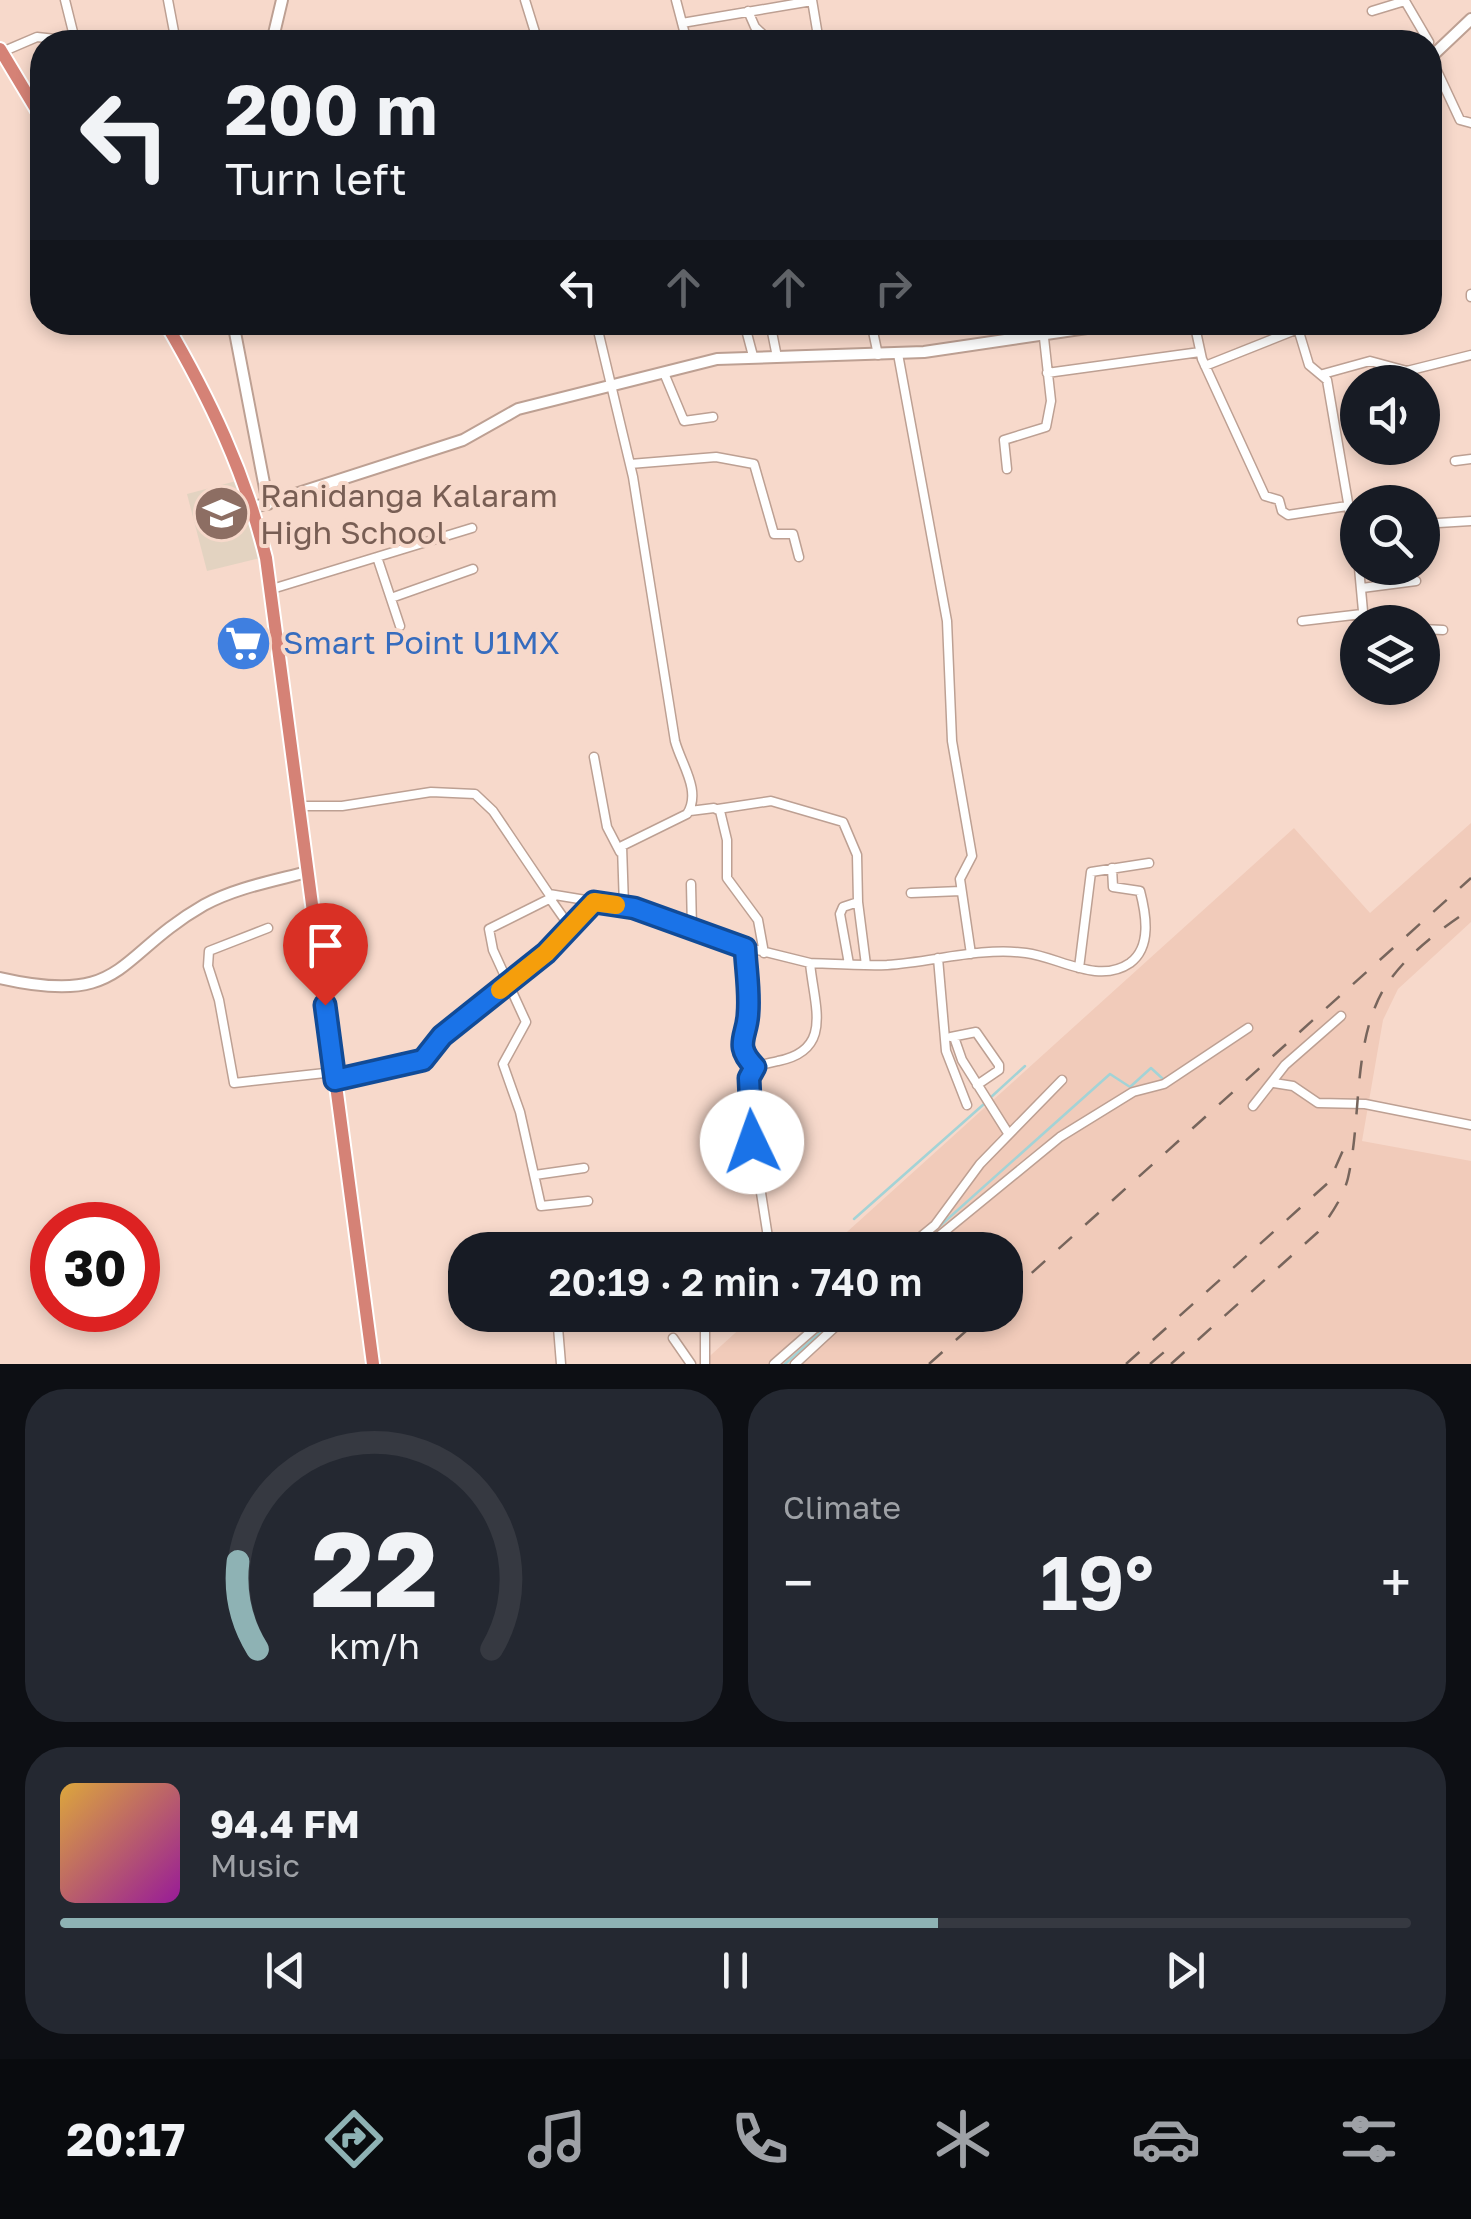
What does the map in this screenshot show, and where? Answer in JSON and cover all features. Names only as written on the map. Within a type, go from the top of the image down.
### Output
[{"type":"highway","points":[[1,50],[30,100]]},
{"type":"highway","points":[[172,335],[216,411],[261,505],[372,1364]]},
{"type":"street","points":[[65,0],[75,30]]},
{"type":"street","points":[[168,0],[173,30]]},
{"type":"street","points":[[275,30],[282,0]]},
{"type":"street","points":[[526,0],[535,30]]},
{"type":"street","points":[[676,0],[684,30]]},
{"type":"street","points":[[682,23],[812,0],[817,30]]},
{"type":"street","points":[[1372,12],[1405,1],[1420,30]]},
{"type":"street","points":[[748,12],[759,30]]},
{"type":"street","points":[[1442,42],[1471,19]]},
{"type":"street","points":[[1,50],[30,40]]},
{"type":"street","points":[[1442,77],[1460,120],[1471,123]]},
{"type":"street","points":[[235,335],[261,505],[463,440],[518,409],[718,359],[898,354],[1060,335]]},
{"type":"street","points":[[599,335],[630,464],[675,741],[690,782],[690,811]]},
{"type":"street","points":[[747,335],[753,356]]},
{"type":"street","points":[[773,335],[777,357]]},
{"type":"street","points":[[874,335],[878,355]]},
{"type":"street","points":[[1197,335],[1204,366],[1236,426],[1262,493],[1279,500],[1283,514],[1340,507]]},
{"type":"street","points":[[1204,366],[1276,335]]},
{"type":"street","points":[[1300,335],[1309,366],[1323,374],[1370,360],[1407,370],[1471,356]]},
{"type":"street","points":[[1007,469],[1004,440],[1046,428],[1050,401],[1044,338]]},
{"type":"street","points":[[1047,373],[1200,352]]},
{"type":"street","points":[[898,354],[949,638],[952,741],[972,856],[960,874],[971,954]]},
{"type":"street","points":[[664,373],[684,421],[713,417]]},
{"type":"street","points":[[1323,374],[1343,485]]},
{"type":"street","points":[[630,464],[716,457],[754,464],[774,534],[794,534],[798,557]]},
{"type":"street","points":[[1455,461],[1471,459]]},
{"type":"street","points":[[1440,523],[1471,521]]},
{"type":"street","points":[[272,589],[472,528]]},
{"type":"street","points":[[377,557],[400,626]]},
{"type":"street","points":[[391,598],[473,570]]},
{"type":"street","points":[[1362,585],[1363,605]]},
{"type":"street","points":[[1362,588],[1385,585]]},
{"type":"street","points":[[1302,621],[1340,619]]},
{"type":"street","points":[[594,757],[608,827],[620,852],[624,906]]},
{"type":"street","points":[[299,806],[342,806],[430,792],[475,794],[493,810],[570,927]]},
{"type":"street","points":[[620,852],[626,842],[690,811],[771,801],[841,820],[857,854],[866,965]]},
{"type":"street","points":[[718,809],[727,844],[727,878],[758,920],[764,953]]},
{"type":"street","points":[[1079,968],[1091,872],[1148,863]]},
{"type":"street","points":[[588,1201],[542,1206],[503,1064],[526,1022],[493,950],[491,925],[553,898],[624,906],[745,948],[810,963],[866,965],[1024,952],[1079,968],[1116,970],[1135,959],[1144,946],[1142,894],[1113,887],[1112,868]]},
{"type":"street","points":[[0,978],[50,985],[94,983],[115,976],[183,920],[217,899],[307,872]]},
{"type":"street","points":[[691,884],[692,929]]},
{"type":"street","points":[[911,893],[961,892]]},
{"type":"street","points":[[268,928],[210,951],[208,966],[220,1000],[234,1082],[335,1076],[423,1060],[442,1036],[483,1007],[594,902]]},
{"type":"street","points":[[849,964],[840,914],[858,902]]},
{"type":"street","points":[[745,948],[748,1017],[742,1032],[744,1054],[755,1067]]},
{"type":"street","points":[[938,958],[950,1063],[967,1105]]},
{"type":"street","points":[[768,1232],[752,1132],[749,1078],[755,1067],[799,1057],[814,1041],[810,963]]},
{"type":"street","points":[[1252,1106],[1285,1065],[1341,1016]]},
{"type":"street","points":[[937,1232],[1060,1137],[1133,1092],[1164,1084],[1248,1028]]},
{"type":"street","points":[[950,1038],[978,1034],[999,1065],[999,1070],[977,1085]]},
{"type":"street","points":[[950,1038],[1008,1133]]},
{"type":"street","points":[[931,1232],[1008,1133],[1062,1080]]},
{"type":"street","points":[[1274,1083],[1293,1086],[1318,1104],[1359,1103],[1471,1126]]},
{"type":"street","points":[[535,1176],[584,1168]]},
{"type":"street","points":[[558,1332],[561,1364]]},
{"type":"street","points":[[705,1364],[706,1332]]},
{"type":"street","points":[[774,1364],[811,1332]]},
{"type":"street","points":[[796,1364],[830,1332]]},
{"type":"street","points":[[673,1338],[691,1364]]},
{"type":"shaded area","name":"Ranidanga Kalaram High School","points":[[240,480],[260,558],[207,571],[187,494]]},
{"type":"shaded area","points":[[1471,823],[1471,922],[1398,989],[1383,1020],[1362,1141],[1471,1161],[1471,1364],[701,1364],[736,1332],[1023,1332],[1023,1232],[847,1232],[1294,828],[1370,913]]},
{"type":"waterway","points":[[990,1098],[1025,1066]]},
{"type":"waterway","points":[[933,1232],[1110,1074],[1130,1087],[1151,1068],[1163,1079]]},
{"type":"waterway","points":[[854,1219],[984,1104]]},
{"type":"waterway","points":[[785,1364],[821,1332]]},
{"type":"railway","points":[[1023,1281],[1471,878]]},
{"type":"railway","points":[[1171,1364],[1318,1232],[1331,1213],[1348,1178],[1362,1055],[1375,1008],[1403,964],[1435,934],[1471,909]]},
{"type":"railway","points":[[1126,1364],[1329,1182],[1344,1148]]},
{"type":"railway","points":[[929,1364],[965,1332]]},
{"type":"railway","points":[[1150,1364],[1177,1341]]},
{"type":"slow traffic","points":[[500,990],[515,974],[546,953],[589,912],[594,902],[616,905]]},
{"type":"place","name":"Ranidanga Kalaram High School","points":[[221,514]]},
{"type":"place","name":"Smart Point U1MX","points":[[244,643]]},
{"type":"route","points":[[325,1005],[335,1080],[423,1060],[442,1036],[546,953],[589,912],[594,902],[634,908],[745,948],[748,1017],[742,1032],[744,1054],[755,1067],[749,1078],[752,1142]]}]
